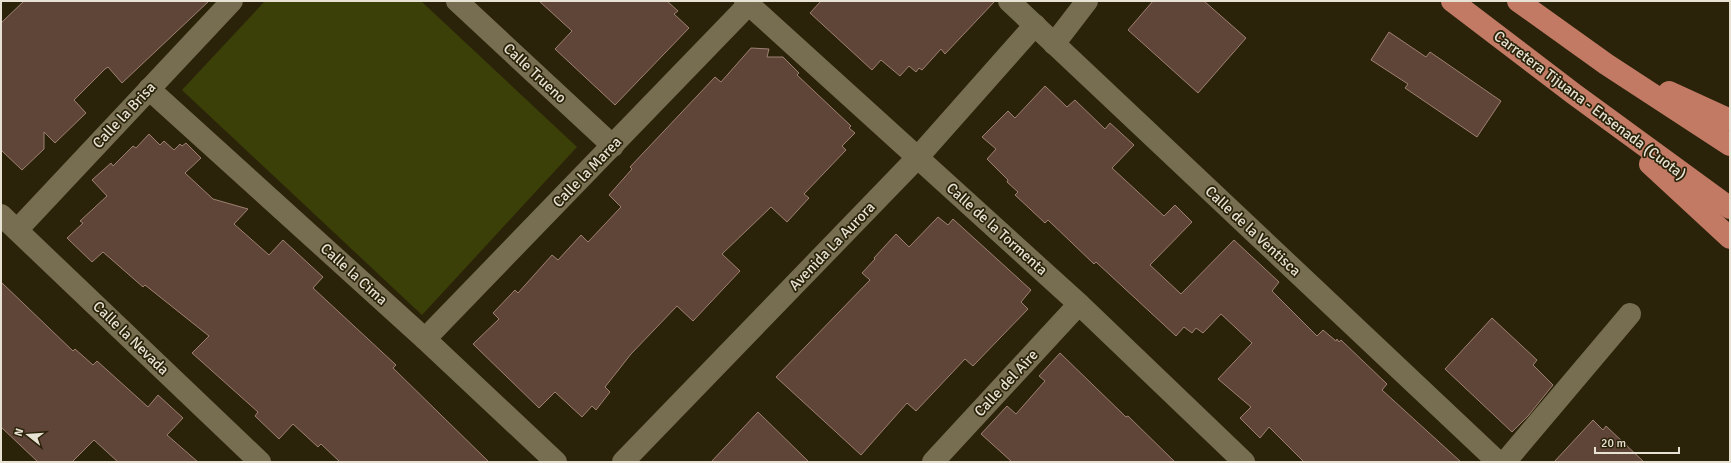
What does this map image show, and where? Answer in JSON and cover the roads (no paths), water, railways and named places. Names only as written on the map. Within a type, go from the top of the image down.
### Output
[{"type":"highway","name":"Carretera Tijuana - Ensenada (Cuota)","points":[[1452,1],[1574,94],[1730,208]]},
{"type":"highway","points":[[1518,1],[1606,64],[1730,145]]},
{"type":"highway","points":[[1606,64],[1730,120]]},
{"type":"highway","points":[[1574,94],[1730,238]]},
{"type":"street","name":"Calle la Brisa","points":[[17,230],[232,1]]},
{"type":"street","name":"Calle Trueno","points":[[457,1],[613,146]]},
{"type":"street","name":"Calle de la Ventisca","points":[[1009,1],[1498,462]]},
{"type":"street","points":[[1054,44],[1086,1]]},
{"type":"street","name":"Calle la Marea","points":[[425,339],[613,146],[747,3]]},
{"type":"street","name":"Calle de la Tormenta","points":[[747,3],[1079,304],[1244,462]]},
{"type":"street","name":"Avenida La Aurora","points":[[623,462],[918,157],[1035,25]]},
{"type":"street","name":"Calle la Cima","points":[[149,89],[425,339],[556,462]]},
{"type":"street","name":"Calle la Nevada","points":[[1,214],[260,462]]},
{"type":"street","name":"Calle del Aire","points":[[939,460],[1079,304]]},
{"type":"street","points":[[1505,462],[1630,314]]}]
